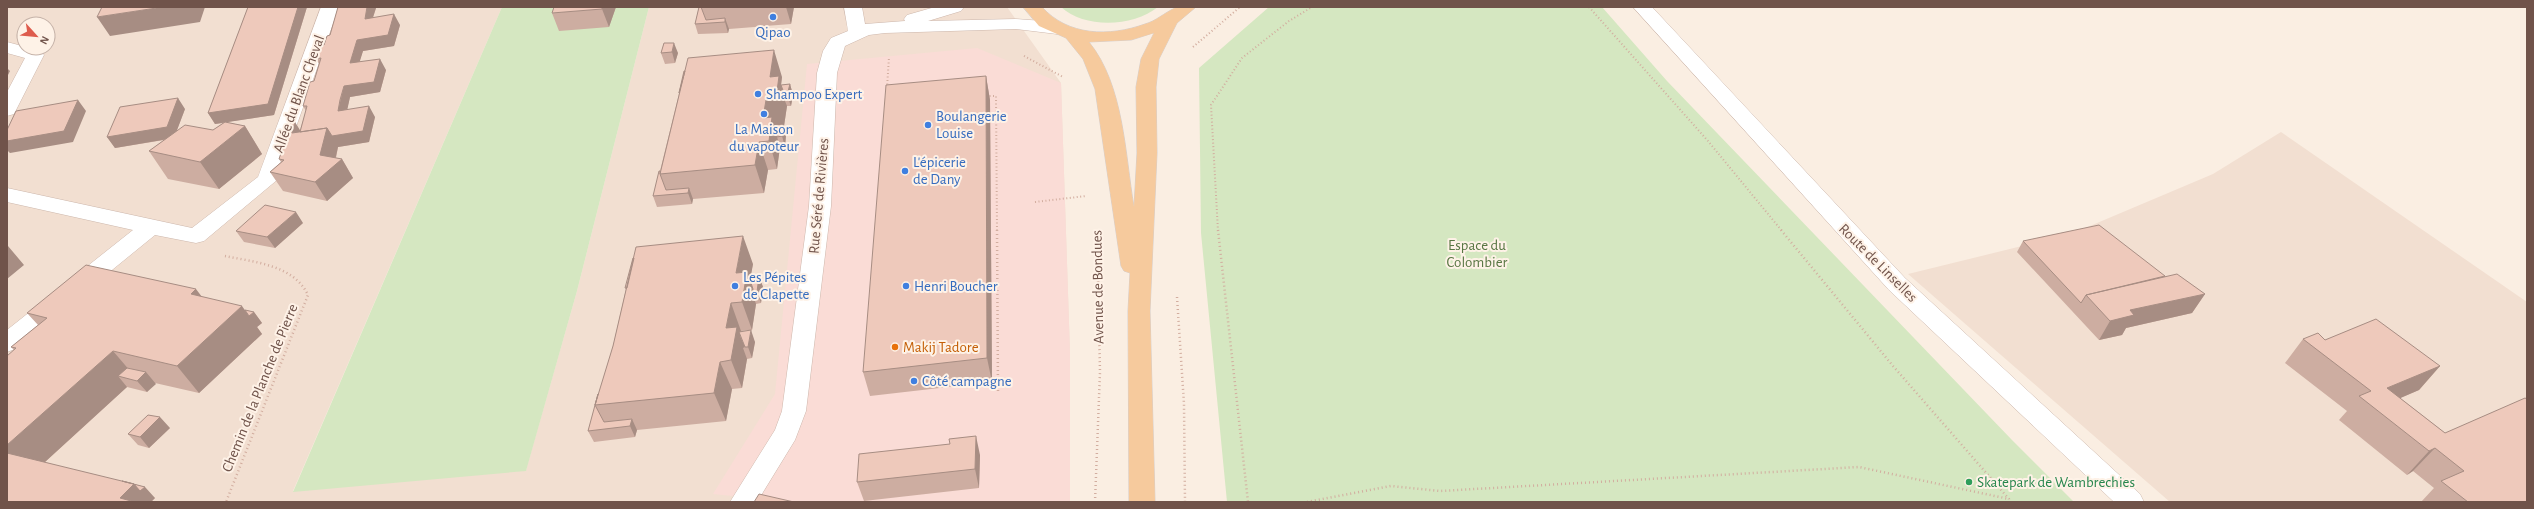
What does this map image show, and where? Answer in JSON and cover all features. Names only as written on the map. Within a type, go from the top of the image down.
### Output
[{"type":"main road","points":[[1032,7],[1042,19],[1065,30],[1094,37],[1118,37],[1146,31],[1182,11]]},
{"type":"main road","name":"Avenue de Bondues","points":[[1142,502],[1139,311],[1146,160],[1147,69],[1152,52],[1182,11]]},
{"type":"main road","name":"Avenue de Bondues","points":[[1065,30],[1092,58],[1106,94],[1139,311]]},
{"type":"street","name":"Allée du Blanc Cheval","points":[[196,236],[267,180],[330,7]]},
{"type":"street","points":[[853,7],[857,32]]},
{"type":"street","name":"Rue Séré de Rivières","points":[[743,502],[786,433],[794,411],[820,206],[828,65],[832,51],[838,42],[857,32],[885,27],[955,7]]},
{"type":"street","name":"Route de Linselles","points":[[1642,7],[1897,284],[2131,502]]},
{"type":"street","name":"Rue Séré de Rivières","points":[[885,27],[1024,24],[1065,30]]},
{"type":"street","points":[[7,195],[153,225],[196,236]]},
{"type":"street","points":[[7,343],[153,225]]},
{"type":"lane","points":[[7,47],[35,55],[7,110]]},
{"type":"path","points":[[1191,49],[1240,7]]},
{"type":"path","points":[[1248,502],[1214,201],[1211,105],[1242,58],[1289,21],[1312,7]]},
{"type":"path","points":[[1589,7],[1708,141],[1893,366],[2009,501]]},
{"type":"path","points":[[885,27],[889,47],[887,89]]},
{"type":"path","points":[[1064,78],[1068,82]]},
{"type":"path","points":[[980,97],[996,96],[998,391]]},
{"type":"path","points":[[1035,202],[1094,195]]},
{"type":"path","name":"Chemin de la Planche de Pierre","points":[[196,236],[210,252],[285,272],[297,277],[306,286],[308,295],[226,502]]},
{"type":"path","name":"Avenue de Bondues","points":[[1095,502],[1100,372],[1098,272]]},
{"type":"path","points":[[1307,502],[1391,486],[1440,491],[1859,467],[2009,501]]},
{"type":"shaded area","points":[[7,7],[502,7],[293,491],[526,470],[577,291],[649,7],[1007,7],[1061,83],[1070,353],[1070,502],[7,502]]},
{"type":"shaded area","points":[[977,48],[1061,83],[1070,353],[1070,502],[790,502],[713,494],[775,394],[807,64]]},
{"type":"shaded area","points":[[2281,132],[2527,302],[2527,502],[2170,502],[1908,274],[2071,234],[2213,174]]},
{"type":"green space","points":[[502,7],[649,7],[577,291],[526,471],[293,492]]},
{"type":"green space","points":[[1061,7],[1158,7],[1148,14],[1136,19],[1109,23],[1083,19],[1071,14]]},
{"type":"green space","name":"Espace du Colombier","points":[[1269,7],[1602,7],[1667,81],[2012,440],[2074,502],[1227,502],[1201,233],[1199,68]]},
{"type":"building","points":[[102,7],[163,7],[97,17]]},
{"type":"building","points":[[248,7],[298,7],[268,104],[208,113]]},
{"type":"building","points":[[338,7],[367,7],[365,19],[394,14],[388,35],[357,40],[350,63],[380,59],[374,82],[344,86],[340,100],[338,111],[369,106],[363,131],[332,136],[327,128],[300,132],[307,106],[303,106],[310,82],[314,81],[321,58],[316,59],[320,46],[324,45],[327,36],[330,35]]},
{"type":"building","points":[[554,7],[602,7],[602,9],[552,13]]},
{"type":"building","points":[[699,7],[701,7],[706,20],[725,18],[725,22],[695,24]]},
{"type":"building","points":[[664,43],[674,43],[672,52],[661,53]]},
{"type":"building","points":[[774,50],[770,77],[779,76],[776,99],[766,100],[763,118],[772,117],[769,141],[759,142],[755,165],[660,174],[688,58]]},
{"type":"building","points":[[684,71],[685,71],[679,93]]},
{"type":"building","points":[[986,76],[987,358],[863,372],[886,85]]},
{"type":"building","points":[[790,84],[787,95],[783,96],[784,93],[781,85]]},
{"type":"building","points":[[178,98],[167,127],[107,137],[120,107]]},
{"type":"building","points":[[78,100],[64,131],[7,141],[7,130],[16,111]]},
{"type":"building","points":[[225,122],[245,126],[200,162],[149,151],[185,125],[213,130]]},
{"type":"building","points":[[295,122],[292,133],[327,128],[320,155],[342,159],[315,182],[270,172],[284,160],[279,159],[291,123]]},
{"type":"building","points":[[783,124],[782,136],[777,137],[775,125]]},
{"type":"building","points":[[659,171],[666,190],[689,188],[688,193],[653,196]]},
{"type":"building","points":[[265,205],[296,212],[267,237],[236,231]]},
{"type":"building","points":[[2099,225],[2165,276],[2086,295],[2081,303],[2023,241]]},
{"type":"building","points":[[743,236],[736,273],[747,272],[742,302],[731,303],[726,328],[737,327],[731,360],[720,362],[714,393],[595,405],[613,346],[636,247]]},
{"type":"building","points":[[633,258],[627,288],[625,288]]},
{"type":"building","points":[[86,265],[196,289],[191,294],[242,306],[177,366],[113,351],[7,445],[7,356],[16,348],[11,347],[47,318],[27,313]]},
{"type":"building","points":[[2177,274],[2205,294],[2130,310],[2134,315],[2110,321],[2086,295]]},
{"type":"building","points":[[759,276],[757,292],[752,293],[753,289],[749,277]]},
{"type":"building","points":[[245,310],[254,312],[249,316]]},
{"type":"building","points":[[2376,319],[2440,366],[2387,388],[2445,433],[2525,398],[2527,399],[2527,502],[2468,502],[2441,481],[2464,471],[2435,448],[2429,451],[2359,396],[2371,391],[2303,339],[2318,333],[2325,340]]},
{"type":"building","points":[[751,330],[748,347],[745,347],[739,332]]},
{"type":"building","points":[[127,368],[146,372],[137,381],[118,376]]},
{"type":"building","points":[[595,405],[604,422],[632,419],[630,426],[588,431]]},
{"type":"building","points":[[148,415],[160,417],[140,437],[128,434]]},
{"type":"building","points":[[976,436],[975,469],[857,482],[859,454],[950,444],[949,439]]},
{"type":"building","points":[[7,453],[134,484],[120,498],[135,502],[7,502]]},
{"type":"building","points":[[134,484],[145,487],[140,491]]},
{"type":"building","points":[[759,494],[794,502],[754,502]]},
{"type":"place","name":"Qipao","points":[[773,17]]},
{"type":"place","name":"Shampoo Expert","points":[[758,94]]},
{"type":"place","name":"La Maison du vapoteur","points":[[764,114]]},
{"type":"place","name":"Boulangerie Louise","points":[[928,125]]},
{"type":"place","name":"L'épicerie de Dany","points":[[905,171]]},
{"type":"place","name":"Les Pépites de Clapette","points":[[735,286]]},
{"type":"place","name":"Henri Boucher","points":[[906,286]]},
{"type":"place","name":"Makij Tadore","points":[[895,347]]},
{"type":"place","name":"Côté campagne","points":[[914,381]]},
{"type":"place","name":"Skatepark de Wambrechies","points":[[1969,482]]}]
